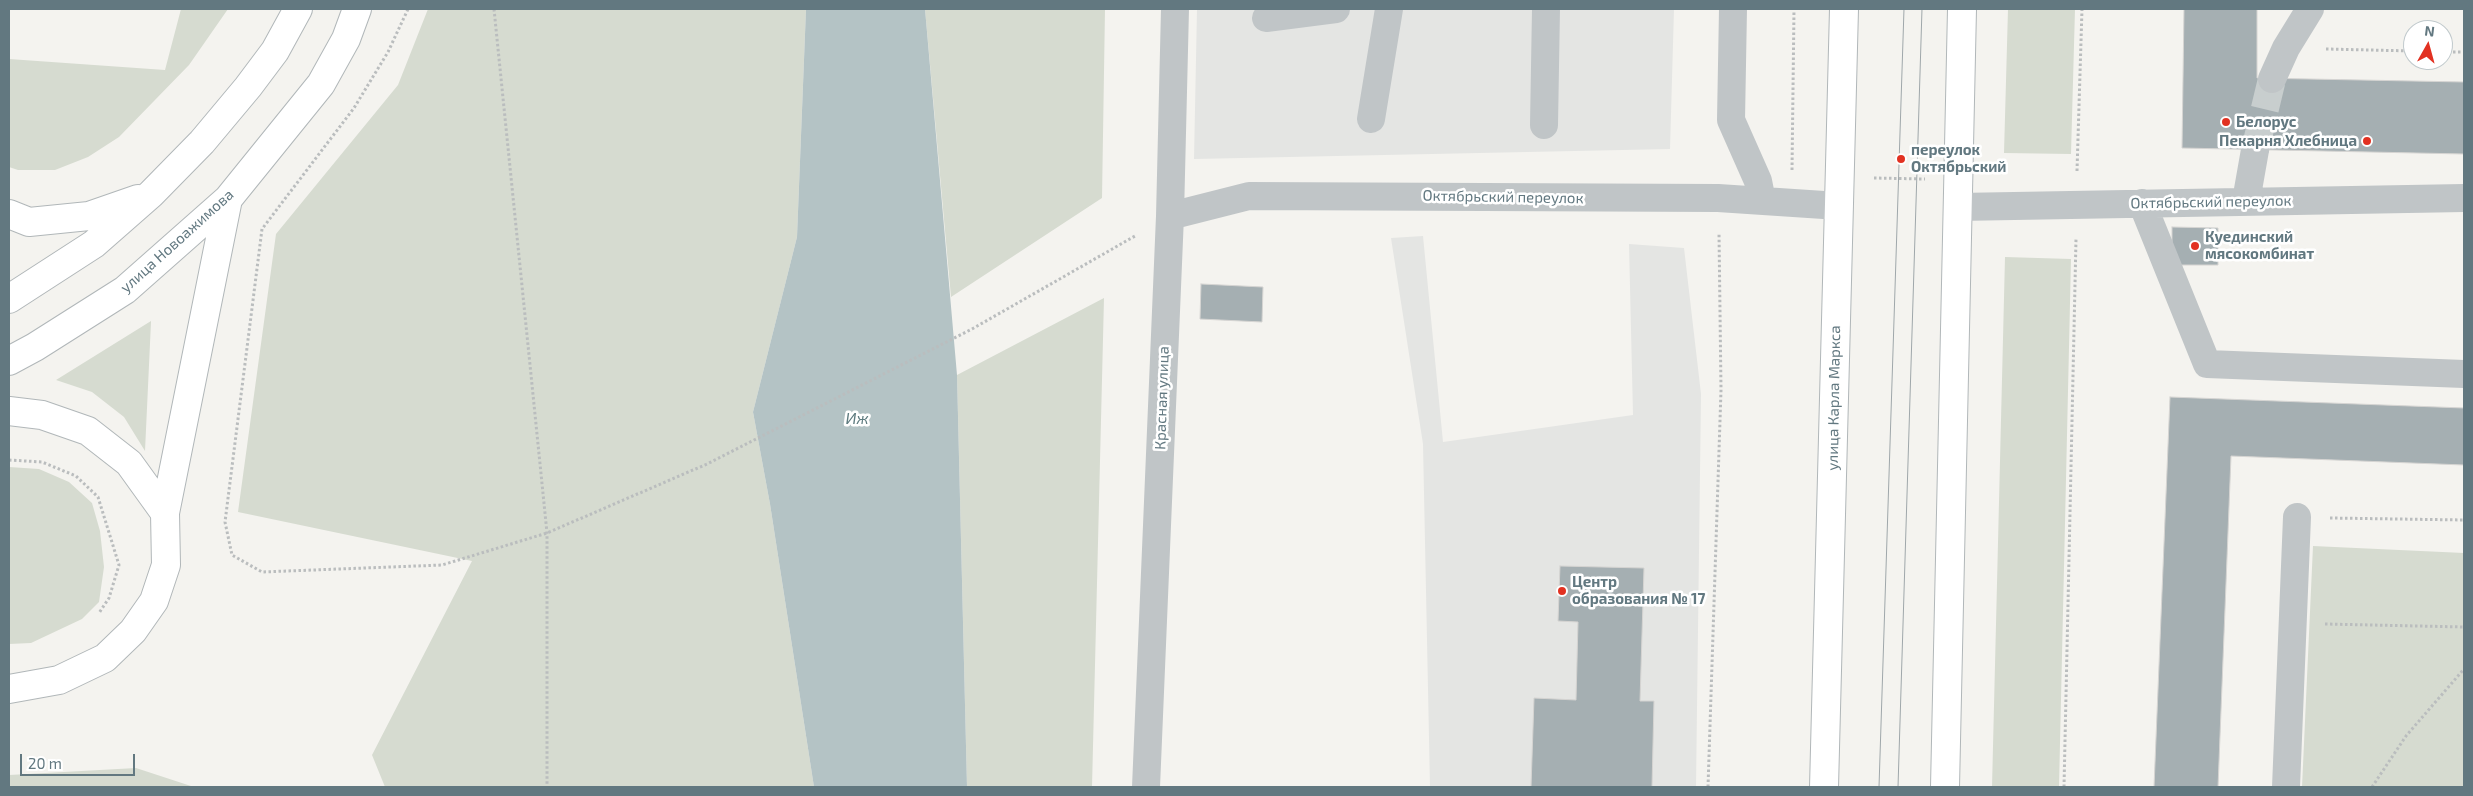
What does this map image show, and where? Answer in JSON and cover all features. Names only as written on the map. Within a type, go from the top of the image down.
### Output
[{"type":"main road","points":[[9,299],[94,244],[151,194],[202,142],[248,87],[275,51],[298,9]]},
{"type":"main road","name":"улица Новоажимова","points":[[9,361],[35,348],[125,290],[228,199],[321,84],[346,39],[357,9]]},
{"type":"main road","name":"улица Карла Маркса","points":[[1824,787],[1844,9]]},
{"type":"main road","points":[[1945,787],[1962,9]]},
{"type":"main road","points":[[9,214],[29,222],[89,216],[151,194]]},
{"type":"main road","points":[[9,689],[59,680],[105,658],[133,631],[154,601],[166,565],[165,513],[228,199]]},
{"type":"main road","points":[[9,411],[42,415],[88,431],[129,463],[165,513]]},
{"type":"street","name":"Красная улица","points":[[1146,787],[1170,216],[1175,9]]},
{"type":"street","points":[[1266,18],[1336,9]]},
{"type":"street","points":[[1372,119],[1389,9]]},
{"type":"street","points":[[1544,125],[1546,9]]},
{"type":"street","points":[[1733,9],[1732,120],[1758,181],[1762,201]]},
{"type":"street","points":[[2272,79],[2286,48],[2310,9]]},
{"type":"street","points":[[2246,201],[2255,150]]},
{"type":"street","name":"Октябрьский переулок","points":[[1170,216],[1249,196],[1718,198],[1839,206]]},
{"type":"street","name":"Октябрьский переулок","points":[[1958,207],[2464,198]]},
{"type":"street","points":[[2142,204],[2207,364],[2464,374]]},
{"type":"street","points":[[2286,787],[2297,517]]},
{"type":"path","points":[[408,9],[388,52],[354,108],[262,229],[225,522],[232,555],[262,572],[442,565],[547,533],[707,464],[972,329],[1170,216]]},
{"type":"path","points":[[494,9],[547,533],[547,787]]},
{"type":"path","points":[[1792,175],[1794,9]]},
{"type":"path","points":[[2064,787],[2082,9]]},
{"type":"path","points":[[1708,787],[1721,390],[1718,198]]},
{"type":"path","points":[[9,460],[42,462],[76,476],[98,497],[119,565],[109,598],[96,618]]},
{"type":"path","points":[[2297,517],[2464,520]]},
{"type":"path","points":[[2321,624],[2464,627]]},
{"type":"path","points":[[2372,787],[2406,736],[2464,669]]},
{"type":"shaded area","points":[[181,9],[228,9],[189,65],[119,137],[88,157],[55,170],[18,170],[9,167],[9,59],[165,70]]},
{"type":"shaded area","points":[[428,9],[806,9],[797,237],[753,412],[770,504],[814,787],[385,787],[372,755],[472,561],[238,512],[276,234],[398,85]]},
{"type":"shaded area","points":[[925,9],[1105,9],[1102,198],[951,297]]},
{"type":"shaded area","points":[[1197,9],[1674,9],[1670,149],[1194,159]]},
{"type":"shaded area","points":[[2008,9],[2075,9],[2071,154],[2004,153]]},
{"type":"shaded area","name":"Центр образования № 17","points":[[1423,236],[1443,442],[1633,415],[1629,244],[1684,248],[1701,394],[1696,787],[1430,787],[1423,444],[1391,238]]},
{"type":"shaded area","points":[[2005,257],[2071,259],[2059,787],[1992,787]]},
{"type":"shaded area","points":[[1104,298],[1092,787],[967,787],[957,375]]},
{"type":"shaded area","points":[[151,321],[145,451],[124,417],[92,392],[56,380]]},
{"type":"shaded area","points":[[9,467],[39,469],[69,482],[92,503],[100,531],[104,567],[99,602],[82,619],[31,643],[9,644]]},
{"type":"shaded area","points":[[2313,546],[2464,553],[2464,787],[2302,787]]},
{"type":"shaded area","points":[[136,768],[194,787],[9,787],[9,775]]},
{"type":"water","name":"Иж","points":[[806,9],[925,9],[957,375],[967,787],[814,787],[770,504],[753,412],[797,237]]},
{"type":"building","points":[[2184,9],[2257,9],[2257,78],[2464,82],[2464,154],[2182,148]]},
{"type":"building","name":"Куединский мясокомбинат","points":[[2172,227],[2218,228],[2218,265],[2172,265]]},
{"type":"building","points":[[1201,284],[1263,287],[1262,322],[1200,319]]},
{"type":"building","points":[[2170,397],[2464,408],[2464,465],[2231,456],[2218,787],[2154,787]]},
{"type":"building","points":[[1560,566],[1644,568],[1640,701],[1654,701],[1652,787],[1531,787],[1534,698],[1576,700],[1578,622],[1558,621]]},
{"type":"tunnel","points":[[2255,150],[2272,79]]},
{"type":"tram line","points":[[1879,787],[1904,9]]},
{"type":"tram line","points":[[1898,787],[1922,9]]},
{"type":"place","name":"Белорус","points":[[2226,122]]},
{"type":"place","name":"Пекарня Хлебница","points":[[2367,141]]},
{"type":"place","name":"переулок Октябрьский","points":[[1901,159]]},
{"type":"place","name":"Куединский мясокомбинат","points":[[2195,246]]},
{"type":"place","name":"Центр образования № 17","points":[[1562,591]]}]
